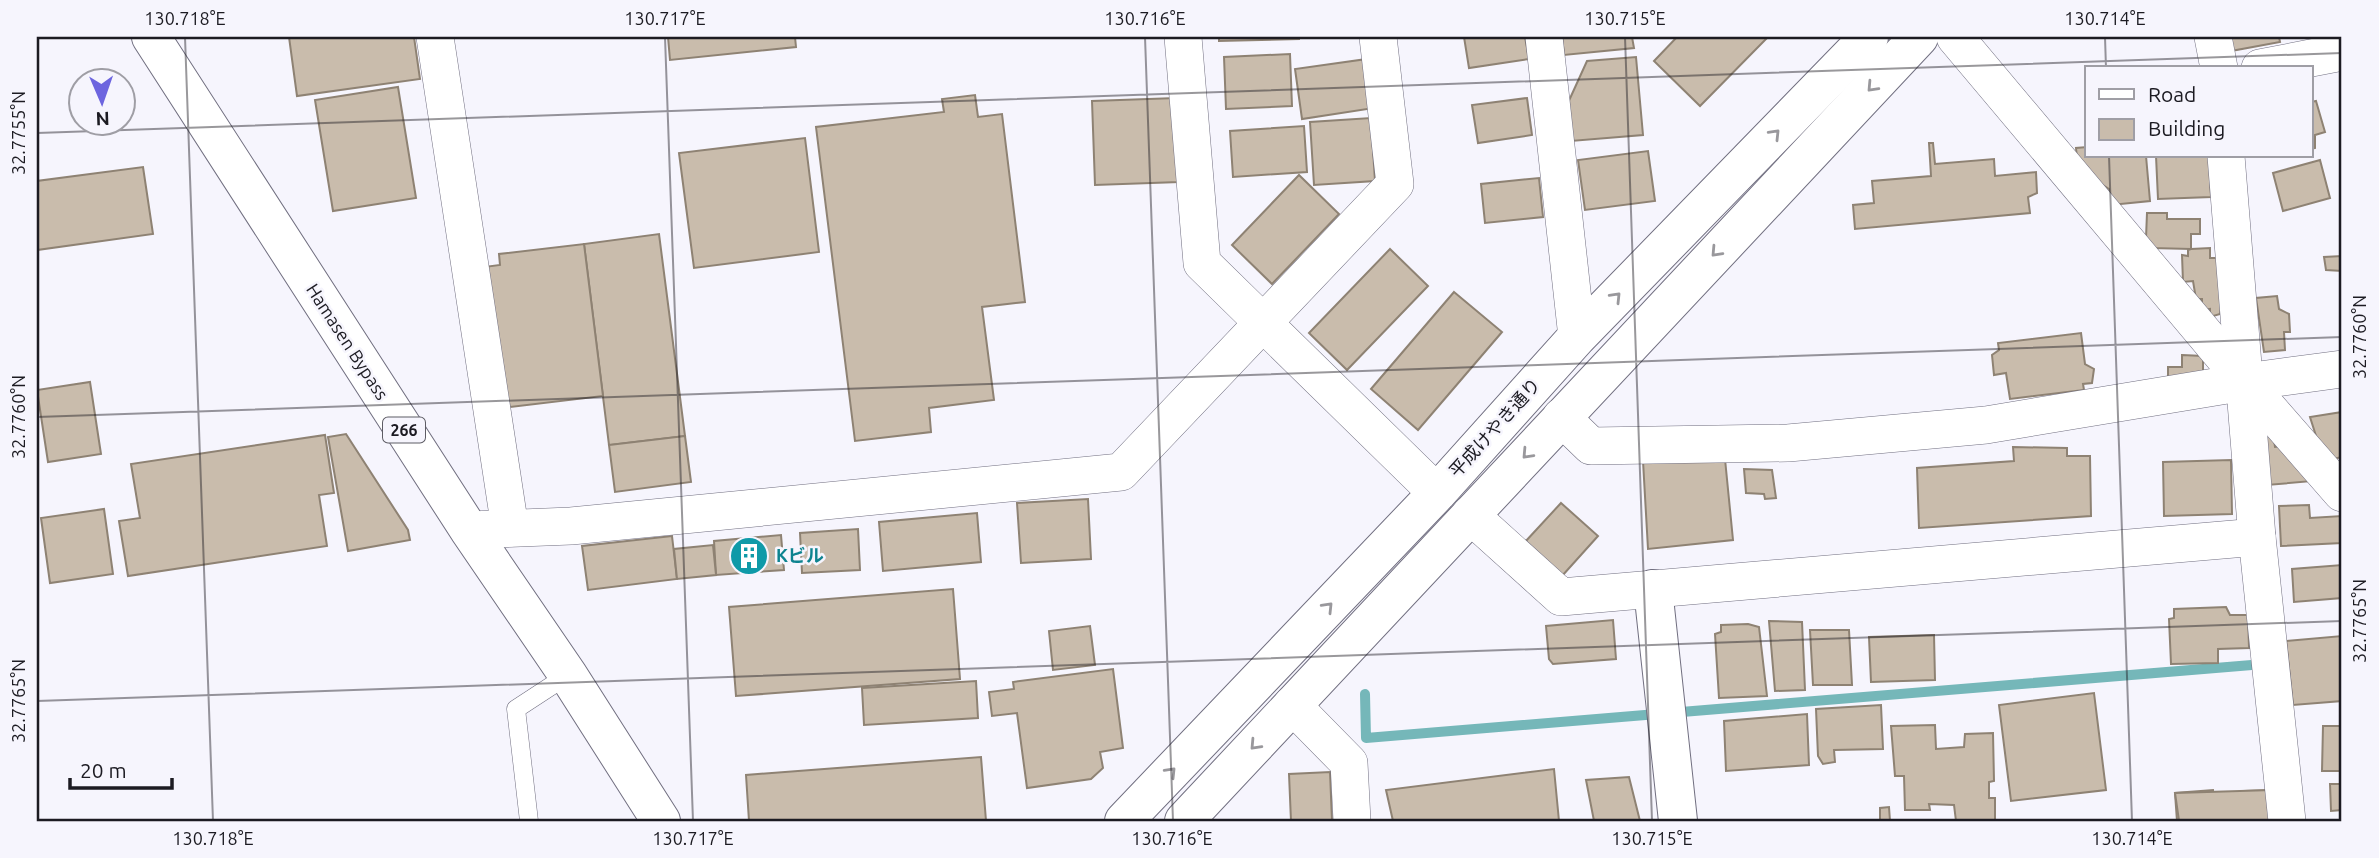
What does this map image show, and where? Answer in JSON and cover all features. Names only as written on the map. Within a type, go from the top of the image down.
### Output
[{"type":"main road","name":"Hamasen Bypass","points":[[151,37],[469,530],[568,675],[661,821]]},
{"type":"main road","name":"平成けやき通り","points":[[1124,821],[1437,493],[1577,337],[1869,37]]},
{"type":"main road","points":[[1184,821],[1919,37]]},
{"type":"main road","points":[[1653,589],[1678,821]]},
{"type":"street","points":[[435,37],[510,528]]},
{"type":"street","points":[[1183,37],[1202,263],[1437,493]]},
{"type":"street","points":[[469,530],[584,524],[1121,472],[1395,184],[1378,37]]},
{"type":"street","points":[[1544,37],[1577,337]]},
{"type":"street","points":[[1955,37],[2245,382],[2342,493]]},
{"type":"street","points":[[2213,37],[2219,66]]},
{"type":"street","points":[[2270,66],[2342,52]]},
{"type":"street","points":[[2227,158],[2257,537],[2287,821]]},
{"type":"street","points":[[1562,417],[1591,446],[1788,443],[1986,425],[2245,382],[2342,369]]},
{"type":"street","points":[[1470,515],[1560,597],[2257,537]]},
{"type":"street","points":[[1292,705],[1349,763],[1352,821]]},
{"type":"lane","points":[[529,821],[516,709],[568,675]]},
{"type":"building","points":[[289,37],[414,37],[420,79],[297,96]]},
{"type":"building","points":[[668,37],[795,37],[796,47],[670,60]]},
{"type":"building","points":[[1219,37],[1299,37],[1299,39],[1219,41]]},
{"type":"building","points":[[1464,37],[1525,37],[1529,59],[1469,68]]},
{"type":"building","points":[[1562,37],[1632,37],[1634,48],[1564,55]]},
{"type":"building","points":[[1677,37],[1768,37],[1700,106],[1654,61]]},
{"type":"building","points":[[2228,37],[2279,37],[2280,42],[2231,51]]},
{"type":"building","points":[[1290,54],[1292,106],[1226,109],[1224,57]]},
{"type":"building","points":[[1636,57],[1643,135],[1571,141],[1567,105],[1587,61]]},
{"type":"building","points":[[1367,59],[1374,108],[1302,119],[1295,69]]},
{"type":"building","points":[[398,87],[416,198],[333,211],[315,100]]},
{"type":"building","points":[[975,95],[978,117],[1002,114],[1025,302],[982,307],[994,400],[929,408],[931,432],[855,441],[816,127],[944,112],[942,99]]},
{"type":"building","points":[[1176,98],[1179,182],[1095,185],[1092,101]]},
{"type":"building","points":[[1527,98],[1532,135],[1478,143],[1472,105]]},
{"type":"building","points":[[2316,101],[2325,132],[2315,135],[2315,148],[2312,149],[2312,102]]},
{"type":"building","points":[[1371,118],[1375,181],[1314,185],[1310,122]]},
{"type":"building","points":[[1304,126],[1307,172],[1233,177],[1230,131]]},
{"type":"building","points":[[805,138],[819,252],[694,268],[679,153]]},
{"type":"building","points":[[1929,143],[1933,143],[1935,164],[1994,159],[1995,176],[2036,172],[2037,193],[2028,197],[2030,213],[1855,229],[1853,205],[1874,203],[1872,181],[1931,176]]},
{"type":"building","points":[[2085,147],[2085,158],[2146,158],[2150,201],[2111,205],[2109,189],[2078,169],[2076,148]]},
{"type":"building","points":[[1648,151],[1655,201],[1585,210],[1578,160]]},
{"type":"building","points":[[2156,158],[2209,158],[2211,197],[2158,199]]},
{"type":"building","points":[[2320,160],[2330,198],[2283,211],[2273,173]]},
{"type":"building","points":[[143,167],[153,234],[37,250],[37,181]]},
{"type":"building","points":[[1299,175],[1339,214],[1272,284],[1232,245]]},
{"type":"building","points":[[1539,178],[1543,217],[1485,223],[1481,184]]},
{"type":"building","points":[[2147,213],[2167,213],[2167,219],[2200,219],[2200,234],[2191,234],[2191,249],[2151,248],[2146,238]]},
{"type":"building","points":[[659,234],[685,436],[609,445],[584,244]]},
{"type":"building","points":[[584,244],[603,396],[502,408],[484,267],[500,265],[499,254]]},
{"type":"building","points":[[2210,248],[2210,258],[2218,258],[2222,305],[2220,314],[2210,317],[2210,309],[2202,310],[2202,299],[2196,299],[2193,281],[2183,282],[2182,255],[2188,256],[2188,250],[2191,249]]},
{"type":"building","points":[[1390,249],[1428,286],[1347,370],[1309,333]]},
{"type":"building","points":[[2342,256],[2342,271],[2326,270],[2324,257]]},
{"type":"building","points":[[1454,292],[1502,332],[1418,430],[1371,389]]},
{"type":"building","points":[[2277,296],[2279,309],[2289,314],[2290,332],[2284,332],[2285,350],[2264,352],[2256,298]]},
{"type":"building","points":[[2081,333],[2085,364],[2094,369],[2092,383],[2083,384],[2084,390],[2010,399],[2006,373],[1994,375],[1992,355],[1999,350],[1998,343]]},
{"type":"building","points":[[2182,355],[2203,356],[2203,378],[2168,378],[2168,367],[2182,367]]},
{"type":"building","points":[[90,382],[101,454],[48,462],[37,390]]},
{"type":"building","points":[[2342,412],[2342,457],[2324,461],[2310,417]]},
{"type":"building","points":[[2273,432],[2275,447],[2295,445],[2313,481],[2267,485],[2262,433]]},
{"type":"building","points":[[346,434],[408,530],[410,540],[348,551],[328,437]]},
{"type":"building","points":[[325,435],[334,493],[319,495],[327,546],[128,576],[119,521],[140,518],[131,464]]},
{"type":"building","points":[[685,436],[691,482],[615,492],[609,445]]},
{"type":"building","points":[[2013,447],[2067,448],[2067,456],[2090,456],[2091,516],[1919,528],[1917,468],[2014,461]]},
{"type":"building","points":[[1725,459],[1733,540],[1648,549],[1643,461]]},
{"type":"building","points":[[2231,460],[2232,514],[2164,516],[2163,462]]},
{"type":"building","points":[[1744,469],[1772,470],[1776,498],[1765,499],[1764,494],[1746,493]]},
{"type":"building","points":[[1088,499],[1091,559],[1021,563],[1017,503]]},
{"type":"building","points":[[1561,503],[1598,536],[1562,576],[1525,542]]},
{"type":"building","points":[[2309,505],[2310,518],[2342,516],[2342,543],[2281,546],[2279,506]]},
{"type":"building","points":[[104,509],[113,574],[50,583],[41,518]]},
{"type":"building","points":[[977,513],[981,562],[883,571],[879,522]]},
{"type":"building","points":[[858,529],[860,570],[802,573],[800,533]]},
{"type":"building","name":"Kビル","points":[[781,535],[784,570],[716,575],[714,541]]},
{"type":"building","points":[[672,536],[677,579],[588,590],[582,546]]},
{"type":"building","points":[[713,545],[716,575],[677,579],[674,549]]},
{"type":"building","points":[[2342,565],[2342,598],[2294,602],[2292,569]]},
{"type":"building","points":[[953,589],[960,679],[736,696],[729,607]]},
{"type":"building","points":[[2226,607],[2230,615],[2248,615],[2249,648],[2218,649],[2218,663],[2171,664],[2169,619],[2174,618],[2174,609]]},
{"type":"building","points":[[1613,620],[1616,659],[1553,664],[1549,659],[1546,626]]},
{"type":"building","points":[[1769,621],[1802,622],[1805,690],[1775,691]]},
{"type":"building","points":[[1748,624],[1759,627],[1767,696],[1719,698],[1715,634],[1721,632],[1721,625]]},
{"type":"building","points":[[1090,626],[1095,665],[1053,670],[1049,631]]},
{"type":"building","points":[[1810,630],[1849,630],[1852,685],[1813,685]]},
{"type":"building","points":[[1934,635],[1935,680],[1871,682],[1869,637]]},
{"type":"building","points":[[2342,636],[2342,701],[2293,705],[2286,641]]},
{"type":"building","points":[[1113,669],[1123,748],[1100,752],[1103,768],[1091,779],[1027,788],[1017,713],[992,716],[989,692],[1014,689],[1013,682]]},
{"type":"building","points":[[976,681],[978,718],[864,725],[862,688]]},
{"type":"building","points":[[2094,693],[2106,790],[2011,801],[1999,705]]},
{"type":"building","points":[[1881,705],[1883,749],[1834,750],[1835,762],[1823,764],[1818,756],[1816,709]]},
{"type":"building","points":[[1807,714],[1809,765],[1726,771],[1724,721]]},
{"type":"building","points":[[1935,725],[1936,749],[1964,747],[1965,734],[1993,733],[1994,781],[1989,782],[1989,798],[1995,798],[1995,821],[1956,821],[1954,805],[1929,804],[1930,810],[1905,810],[1904,776],[1895,776],[1891,726]]},
{"type":"building","points":[[2323,726],[2342,726],[2342,771],[2322,771]]},
{"type":"building","points":[[981,757],[986,821],[749,821],[746,775]]},
{"type":"building","points":[[1554,769],[1559,821],[1393,821],[1386,790]]},
{"type":"building","points":[[1330,772],[1332,821],[1291,821],[1289,774]]},
{"type":"building","points":[[1629,777],[1640,821],[1594,821],[1586,780]]},
{"type":"building","points":[[2330,784],[2342,784],[2342,810],[2331,811]]},
{"type":"building","points":[[2213,790],[2215,821],[2177,821],[2175,793]]},
{"type":"building","points":[[2272,790],[2273,821],[2245,821],[2244,791]]},
{"type":"building","points":[[2272,790],[2275,821],[2179,821],[2175,793]]},
{"type":"building","points":[[1889,807],[1890,821],[1880,821],[1880,808]]},
{"type":"waterway","points":[[1365,694],[1366,738],[2264,664]]},
{"type":"place","name":"Kビル","points":[[749,556]]}]
